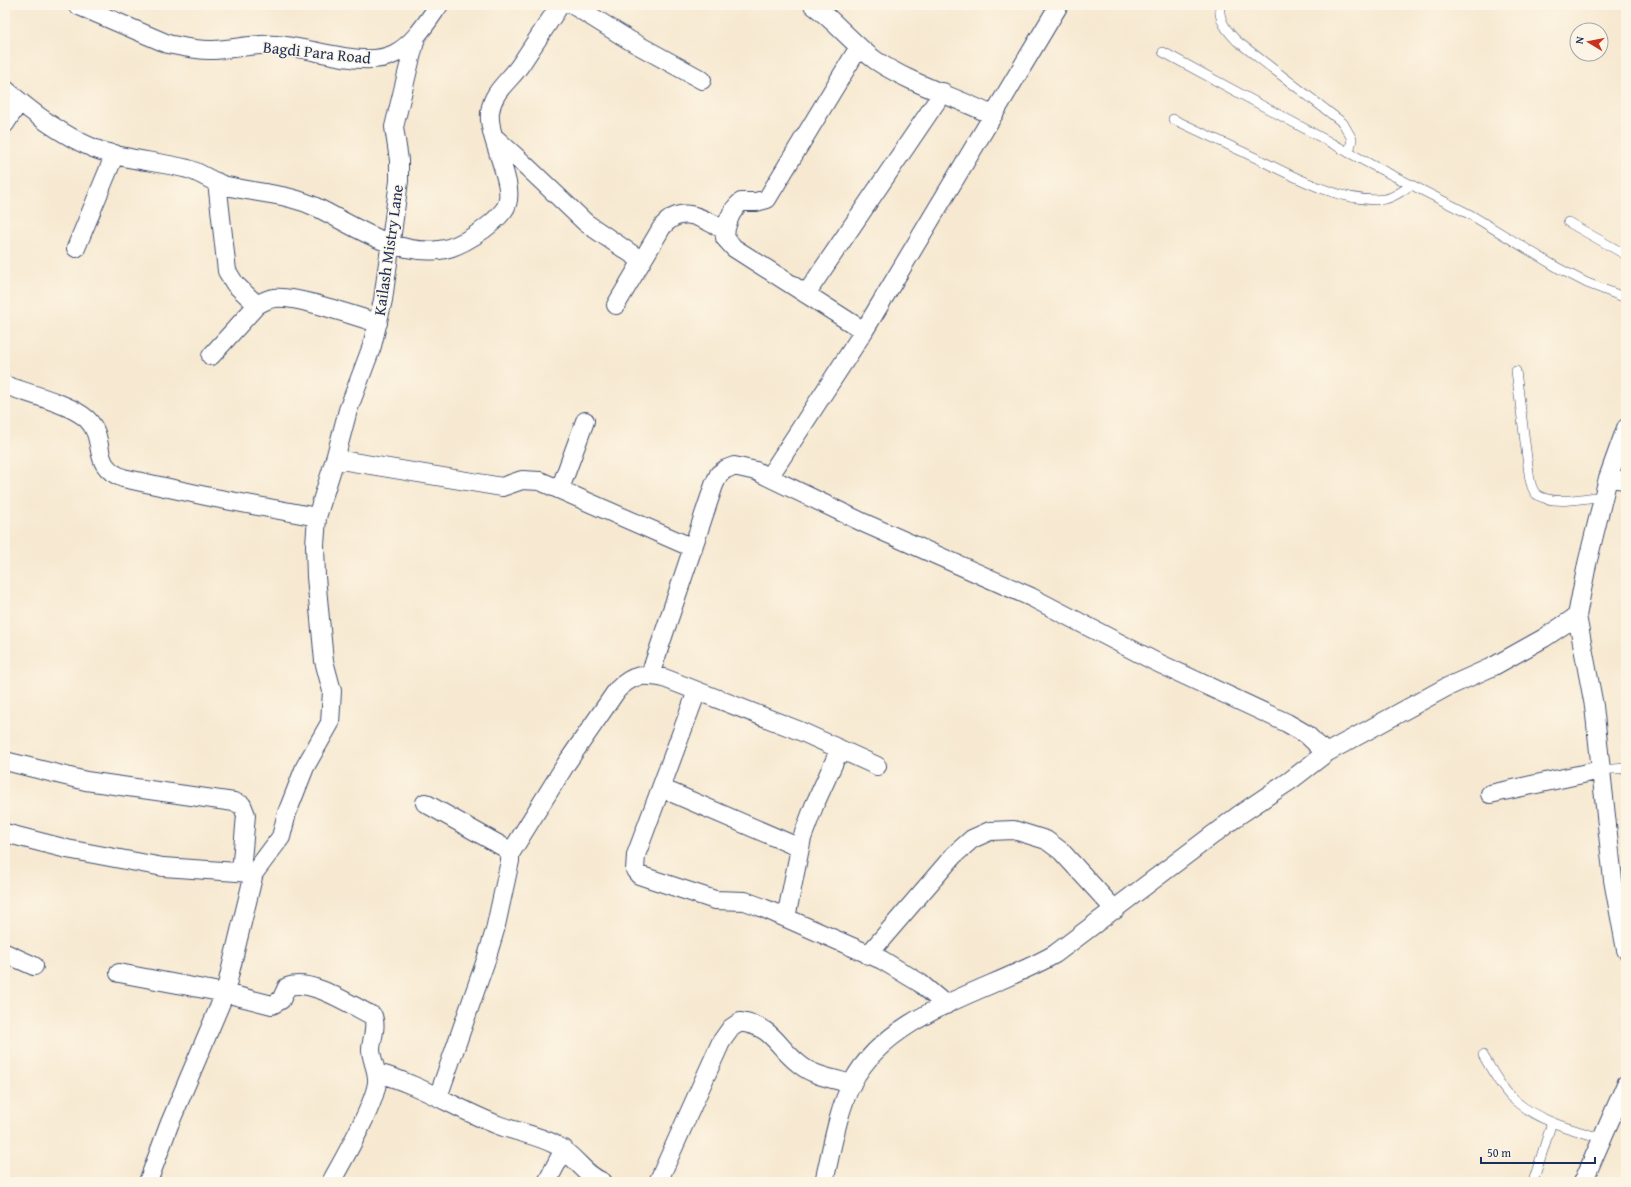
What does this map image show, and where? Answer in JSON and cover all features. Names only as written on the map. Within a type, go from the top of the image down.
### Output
[{"type":"street","name":"Bagdi Para Road","points":[[77,5],[168,44],[197,50],[212,50],[255,45],[277,45],[345,58],[375,59],[394,55],[416,37]]},
{"type":"street","points":[[416,37],[439,5]]},
{"type":"street","points":[[5,89],[19,102],[50,124],[93,148],[192,170],[228,186],[275,194],[294,199],[317,208],[391,244],[418,250],[439,250],[456,246],[468,240],[495,220],[505,208],[509,198],[508,184],[494,137],[490,113],[493,99],[500,87],[521,65],[560,5]]},
{"type":"street","points":[[573,5],[630,40],[702,80]]},
{"type":"street","points":[[813,5],[826,14],[859,47],[892,70],[992,115]]},
{"type":"street","points":[[769,477],[864,331],[1059,5]]},
{"type":"street","name":"Kailash Mistry Lane","points":[[248,873],[281,837],[287,813],[305,767],[330,723],[332,691],[324,661],[316,577],[315,545],[317,516],[335,459],[348,410],[372,346],[378,323],[391,244],[399,181],[399,160],[394,127],[416,37]]},
{"type":"street","points":[[859,47],[767,200],[741,202],[736,206],[725,230],[725,238],[734,248],[864,331]]},
{"type":"street","points":[[806,294],[943,92]]},
{"type":"street","points":[[5,124],[19,102]]},
{"type":"street","points":[[494,137],[586,224],[642,261]]},
{"type":"street","points":[[76,248],[115,154]]},
{"type":"street","points":[[217,182],[228,271],[235,284],[257,305]]},
{"type":"street","points":[[616,305],[662,227],[670,218],[677,214],[698,217],[725,230]]},
{"type":"street","points":[[211,356],[257,305],[265,300],[275,298],[288,299],[378,323]]},
{"type":"street","points":[[5,385],[66,407],[87,419],[96,435],[105,468],[113,474],[123,478],[208,497],[317,516]]},
{"type":"street","points":[[560,489],[585,421]]},
{"type":"street","points":[[1626,428],[1608,478],[1586,564],[1577,616],[1594,706],[1613,880],[1626,950]]},
{"type":"street","points":[[335,459],[492,486],[502,487],[522,480],[531,480],[560,489],[693,548]]},
{"type":"street","points":[[650,675],[714,485],[719,474],[726,468],[734,466],[756,471],[864,523],[1031,597],[1154,661],[1287,723],[1306,734],[1326,753]]},
{"type":"street","points":[[1608,478],[1626,480]]},
{"type":"street","points":[[824,1182],[844,1103],[852,1084],[862,1067],[887,1041],[926,1015],[1039,964],[1055,954],[1239,815],[1291,780],[1326,753],[1445,688],[1494,666],[1544,638],[1577,616]]},
{"type":"street","points":[[438,1097],[486,960],[509,868],[510,854],[566,764],[617,690],[628,680],[637,676],[650,675],[664,678],[800,731],[877,766]]},
{"type":"street","points":[[697,691],[636,854],[635,870],[639,875],[715,900],[745,901],[786,918],[901,970],[946,1005]]},
{"type":"street","points":[[786,918],[800,848],[814,806],[840,749]]},
{"type":"street","points":[[5,761],[86,780],[234,802],[242,805],[246,815],[248,873],[225,993],[169,1125],[148,1182]]},
{"type":"street","points":[[1490,794],[1600,770]]},
{"type":"street","points":[[661,788],[800,848]]},
{"type":"street","points":[[426,803],[506,848],[510,854]]},
{"type":"street","points":[[868,955],[954,855],[972,838],[990,831],[1014,830],[1046,840],[1061,851],[1115,910]]},
{"type":"street","points":[[5,833],[67,850],[163,867],[248,873]]},
{"type":"street","points":[[5,954],[34,966]]},
{"type":"street","points":[[119,973],[225,993],[272,1005],[281,1000],[287,987],[294,984],[309,986],[334,995],[373,1016],[376,1022],[371,1051],[377,1073],[377,1083],[369,1107],[331,1182]]},
{"type":"street","points":[[658,1182],[721,1042],[731,1028],[740,1022],[760,1026],[777,1040],[799,1065],[812,1072],[852,1084]]},
{"type":"street","points":[[377,1073],[406,1082],[498,1125],[554,1144],[564,1149],[586,1173],[603,1182]]},
{"type":"street","points":[[1583,1182],[1626,1084]]},
{"type":"street","points":[[547,1182],[564,1149]]},
{"type":"lane","points":[[1220,5],[1221,20],[1227,30],[1237,41],[1343,123],[1352,139],[1349,152]]},
{"type":"lane","points":[[1164,52],[1411,185],[1471,215],[1558,268],[1587,283],[1626,298]]},
{"type":"lane","points":[[1173,119],[1313,185],[1340,194],[1372,200],[1384,199],[1395,197],[1411,185]]},
{"type":"lane","points":[[1568,222],[1626,255]]},
{"type":"lane","points":[[1516,371],[1529,474],[1536,494],[1557,500],[1574,500],[1604,496]]},
{"type":"lane","points":[[1600,770],[1626,768]]},
{"type":"lane","points":[[1483,1054],[1499,1082],[1510,1096],[1523,1106],[1552,1122],[1601,1138]]},
{"type":"lane","points":[[1534,1182],[1552,1122]]}]
